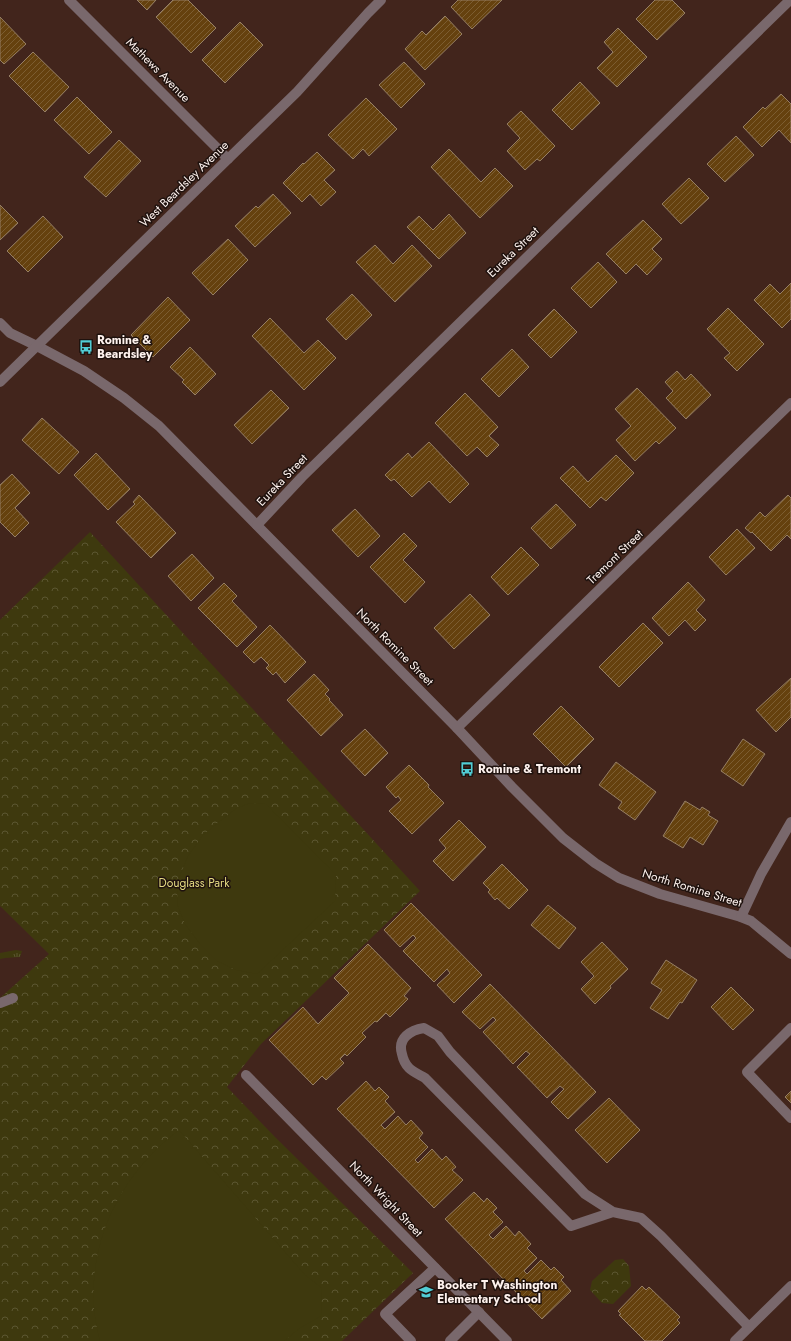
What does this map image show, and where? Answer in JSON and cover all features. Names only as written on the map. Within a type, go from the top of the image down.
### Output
[{"type":"street","name":"Mathews Avenue","points":[[69,0],[228,159]]},
{"type":"street","name":"West Beardsley Avenue","points":[[0,382],[298,92],[381,0]]},
{"type":"street","name":"Eureka Street","points":[[257,525],[302,477],[790,0]]},
{"type":"street","name":"North Romine Street","points":[[0,323],[10,333],[84,371],[124,398],[159,426],[458,728],[512,787],[563,838],[595,864],[619,878],[660,894],[742,917],[751,921],[791,954]]},
{"type":"street","name":"Tremont Street","points":[[458,728],[791,403]]},
{"type":"street","points":[[742,917],[760,874],[791,822]]},
{"type":"street","points":[[0,1002],[13,998]]},
{"type":"street","points":[[613,1212],[571,1226],[425,1078],[409,1069],[404,1062],[401,1052],[401,1043],[406,1035],[414,1030],[424,1028],[438,1036],[450,1052],[585,1194],[613,1212],[641,1218],[661,1236],[749,1327]]},
{"type":"street","points":[[791,1028],[747,1072],[791,1118]]},
{"type":"street","name":"North Wright Street","points":[[246,1075],[507,1341]]},
{"type":"street","points":[[411,1341],[385,1314],[435,1268]]},
{"type":"street","points":[[734,1341],[791,1286]]},
{"type":"street","points":[[450,1341],[478,1312]]},
{"type":"green space","name":"Douglass Park","points":[[90,532],[420,891],[261,1044],[227,1087],[275,1137],[413,1273],[342,1341],[0,1341],[0,998],[49,954],[0,906],[0,620]]},
{"type":"green space","points":[[250,803],[266,804],[336,875],[335,901],[257,974],[236,970],[217,961],[200,944],[185,924],[177,904],[178,880],[188,856],[203,835],[237,808]]},
{"type":"green space","points":[[16,950],[22,951],[20,957],[0,959],[0,953]]},
{"type":"green space","points":[[179,1130],[305,1275],[322,1288],[321,1316],[300,1328],[284,1341],[100,1341],[94,1312],[94,1282],[97,1256],[104,1232],[114,1208],[126,1186],[141,1166],[159,1147]]},
{"type":"green space","points":[[623,1259],[629,1266],[631,1286],[613,1304],[602,1303],[590,1290],[592,1281],[615,1260]]},
{"type":"building","points":[[137,0],[156,0],[147,10]]},
{"type":"building","points":[[173,0],[188,0],[216,28],[191,53],[156,17]]},
{"type":"building","points":[[458,0],[502,0],[472,29],[451,7]]},
{"type":"building","points":[[655,0],[672,0],[685,13],[657,40],[636,19]]},
{"type":"building","points":[[445,16],[462,34],[425,70],[405,49],[422,31],[426,35]]},
{"type":"building","points":[[0,17],[26,44],[4,64],[0,60]]},
{"type":"building","points":[[240,22],[263,45],[225,83],[202,60]]},
{"type":"building","points":[[618,28],[647,57],[617,87],[597,68],[613,52],[604,42]]},
{"type":"building","points":[[33,52],[69,87],[45,112],[9,76]]},
{"type":"building","points":[[404,62],[425,84],[401,108],[379,85]]},
{"type":"building","points":[[580,82],[600,103],[572,130],[552,110]]},
{"type":"building","points":[[781,94],[791,104],[791,143],[779,130],[762,147],[743,127],[763,107],[765,109]]},
{"type":"building","points":[[77,97],[112,132],[89,154],[54,120]]},
{"type":"building","points":[[366,98],[397,129],[369,156],[363,149],[353,159],[328,135]]},
{"type":"building","points":[[521,111],[555,146],[540,161],[537,159],[525,170],[507,151],[520,138],[507,124]]},
{"type":"building","points":[[736,136],[754,155],[725,182],[707,164]]},
{"type":"building","points":[[119,140],[141,161],[106,197],[84,177]]},
{"type":"building","points":[[449,149],[481,182],[495,168],[513,186],[480,218],[431,167]]},
{"type":"building","points":[[317,152],[335,170],[324,180],[336,192],[321,206],[310,194],[302,202],[283,183],[303,163],[304,164]]},
{"type":"building","points":[[689,178],[709,198],[681,224],[662,204]]},
{"type":"building","points":[[273,194],[291,213],[255,247],[235,226],[256,206],[258,208]]},
{"type":"building","points":[[0,205],[18,223],[0,240]]},
{"type":"building","points":[[449,214],[466,233],[439,259],[407,227],[419,216],[433,230]]},
{"type":"building","points":[[43,216],[63,237],[28,272],[7,251]]},
{"type":"building","points":[[643,220],[662,239],[652,249],[662,259],[647,275],[636,264],[626,274],[606,254]]},
{"type":"building","points":[[228,239],[248,260],[213,295],[192,273]]},
{"type":"building","points":[[375,245],[393,264],[412,245],[432,266],[395,302],[356,262]]},
{"type":"building","points":[[598,262],[617,282],[591,308],[571,288]]},
{"type":"building","points":[[791,283],[791,319],[782,328],[754,300],[770,284],[780,294]]},
{"type":"building","points":[[352,294],[372,315],[346,340],[326,319]]},
{"type":"building","points":[[168,297],[190,320],[153,357],[131,335]]},
{"type":"building","points":[[728,308],[764,344],[737,371],[724,358],[730,353],[707,329]]},
{"type":"building","points":[[554,309],[577,332],[551,358],[528,335]]},
{"type":"building","points":[[270,318],[304,353],[318,340],[336,358],[304,390],[252,336]]},
{"type":"building","points":[[190,347],[216,374],[195,395],[182,382],[184,380],[170,367]]},
{"type":"building","points":[[512,349],[529,367],[499,397],[481,379]]},
{"type":"building","points":[[677,371],[685,380],[691,374],[711,395],[686,419],[666,398],[673,391],[665,382]]},
{"type":"building","points":[[637,388],[676,428],[659,444],[656,441],[635,461],[616,440],[631,426],[615,409]]},
{"type":"building","points":[[271,390],[289,408],[252,444],[234,425]]},
{"type":"building","points":[[465,393],[498,427],[489,436],[499,445],[487,457],[477,447],[467,456],[435,423]]},
{"type":"building","points":[[42,418],[79,452],[59,474],[22,440]]},
{"type":"building","points":[[429,442],[469,484],[450,503],[429,481],[412,497],[394,479],[391,481],[385,475],[408,453],[412,458]]},
{"type":"building","points":[[96,453],[130,489],[108,510],[74,475]]},
{"type":"building","points":[[616,455],[634,473],[606,501],[601,497],[590,508],[560,478],[573,466],[588,482]]},
{"type":"building","points":[[12,474],[30,493],[15,508],[29,523],[15,537],[0,522],[0,485]]},
{"type":"building","points":[[139,495],[176,533],[151,558],[116,522],[135,504],[133,502]]},
{"type":"building","points":[[788,495],[791,498],[791,539],[787,535],[771,551],[752,532],[751,533],[745,528],[760,512],[765,517]]},
{"type":"building","points":[[556,504],[576,525],[551,549],[531,528]]},
{"type":"building","points":[[355,509],[380,536],[358,557],[332,530]]},
{"type":"building","points":[[737,529],[755,548],[726,575],[709,557]]},
{"type":"building","points":[[404,533],[417,546],[403,560],[425,582],[405,603],[370,567]]},
{"type":"building","points":[[521,547],[539,565],[508,595],[491,577]]},
{"type":"building","points":[[192,554],[214,578],[191,601],[168,576]]},
{"type":"building","points":[[688,582],[705,600],[696,610],[706,620],[695,631],[685,620],[669,636],[652,618]]},
{"type":"building","points":[[224,583],[237,596],[232,601],[257,627],[237,647],[198,608]]},
{"type":"building","points":[[470,594],[490,615],[454,649],[434,628]]},
{"type":"building","points":[[643,623],[663,643],[619,687],[599,667]]},
{"type":"building","points":[[270,625],[306,662],[285,683],[276,672],[273,675],[266,668],[269,665],[261,657],[254,663],[243,652]]},
{"type":"building","points":[[314,674],[329,690],[325,694],[343,715],[321,736],[287,700]]},
{"type":"building","points":[[791,678],[791,717],[776,732],[756,710]]},
{"type":"building","points":[[561,706],[594,739],[566,767],[533,734]]},
{"type":"building","points":[[365,729],[388,753],[365,776],[341,751]]},
{"type":"building","points":[[743,739],[765,754],[743,786],[721,771]]},
{"type":"building","points":[[616,762],[656,792],[635,820],[618,808],[622,802],[599,785]]},
{"type":"building","points":[[409,765],[444,803],[412,834],[389,811],[401,800],[398,796],[396,798],[386,787]]},
{"type":"building","points":[[685,801],[700,810],[702,807],[710,812],[708,815],[718,821],[703,845],[690,837],[683,848],[663,836]]},
{"type":"building","points":[[459,820],[486,847],[453,881],[433,861],[446,848],[439,840]]},
{"type":"building","points":[[502,864],[528,890],[509,909],[497,898],[495,900],[488,892],[490,890],[483,883]]},
{"type":"building","points":[[411,903],[482,975],[454,1003],[437,985],[450,973],[447,969],[434,982],[403,951],[416,938],[413,935],[400,947],[384,930]]},
{"type":"building","points":[[548,905],[576,928],[559,949],[531,925]]},
{"type":"building","points":[[602,942],[628,969],[610,986],[611,988],[595,1004],[581,989],[594,976],[581,962]]},
{"type":"building","points":[[368,944],[411,988],[404,996],[408,999],[390,1017],[386,1013],[377,1022],[375,1021],[362,1033],[366,1037],[347,1056],[345,1054],[340,1059],[344,1063],[326,1080],[322,1076],[313,1085],[269,1040],[303,1007],[318,1024],[349,993],[334,978]]},
{"type":"building","points":[[666,960],[697,980],[682,1003],[680,1002],[668,1019],[650,1008],[662,990],[651,983]]},
{"type":"building","points":[[490,984],[596,1092],[568,1119],[551,1102],[564,1089],[560,1086],[547,1098],[517,1067],[530,1054],[526,1051],[513,1064],[483,1032],[496,1020],[493,1017],[480,1029],[462,1012]]},
{"type":"building","points":[[731,987],[754,1010],[733,1030],[711,1007]]},
{"type":"building","points":[[366,1081],[375,1091],[379,1087],[389,1097],[385,1101],[395,1112],[381,1125],[385,1129],[398,1116],[406,1125],[411,1120],[423,1133],[419,1138],[428,1147],[415,1160],[418,1163],[432,1149],[442,1160],[446,1156],[456,1167],[452,1170],[463,1180],[434,1208],[337,1109]]},
{"type":"building","points":[[791,1091],[791,1103],[785,1097]]},
{"type":"building","points":[[609,1098],[640,1130],[607,1163],[575,1130]]},
{"type":"building","points":[[474,1192],[484,1202],[487,1198],[497,1208],[493,1212],[503,1222],[489,1235],[493,1239],[506,1226],[515,1236],[519,1231],[531,1244],[527,1248],[537,1258],[524,1271],[527,1274],[541,1260],[551,1270],[554,1267],[564,1277],[561,1280],[571,1291],[542,1319],[445,1219]]},
{"type":"building","points":[[642,1286],[646,1290],[649,1287],[680,1317],[677,1320],[680,1323],[662,1341],[645,1341],[619,1315],[621,1314],[618,1311]]},
{"type":"place","name":"Romine & Beardsley","points":[[86,347]]},
{"type":"place","name":"Romine & Tremont","points":[[467,769]]},
{"type":"place","name":"Booker T Washington Elementary School","points":[[426,1292]]}]
